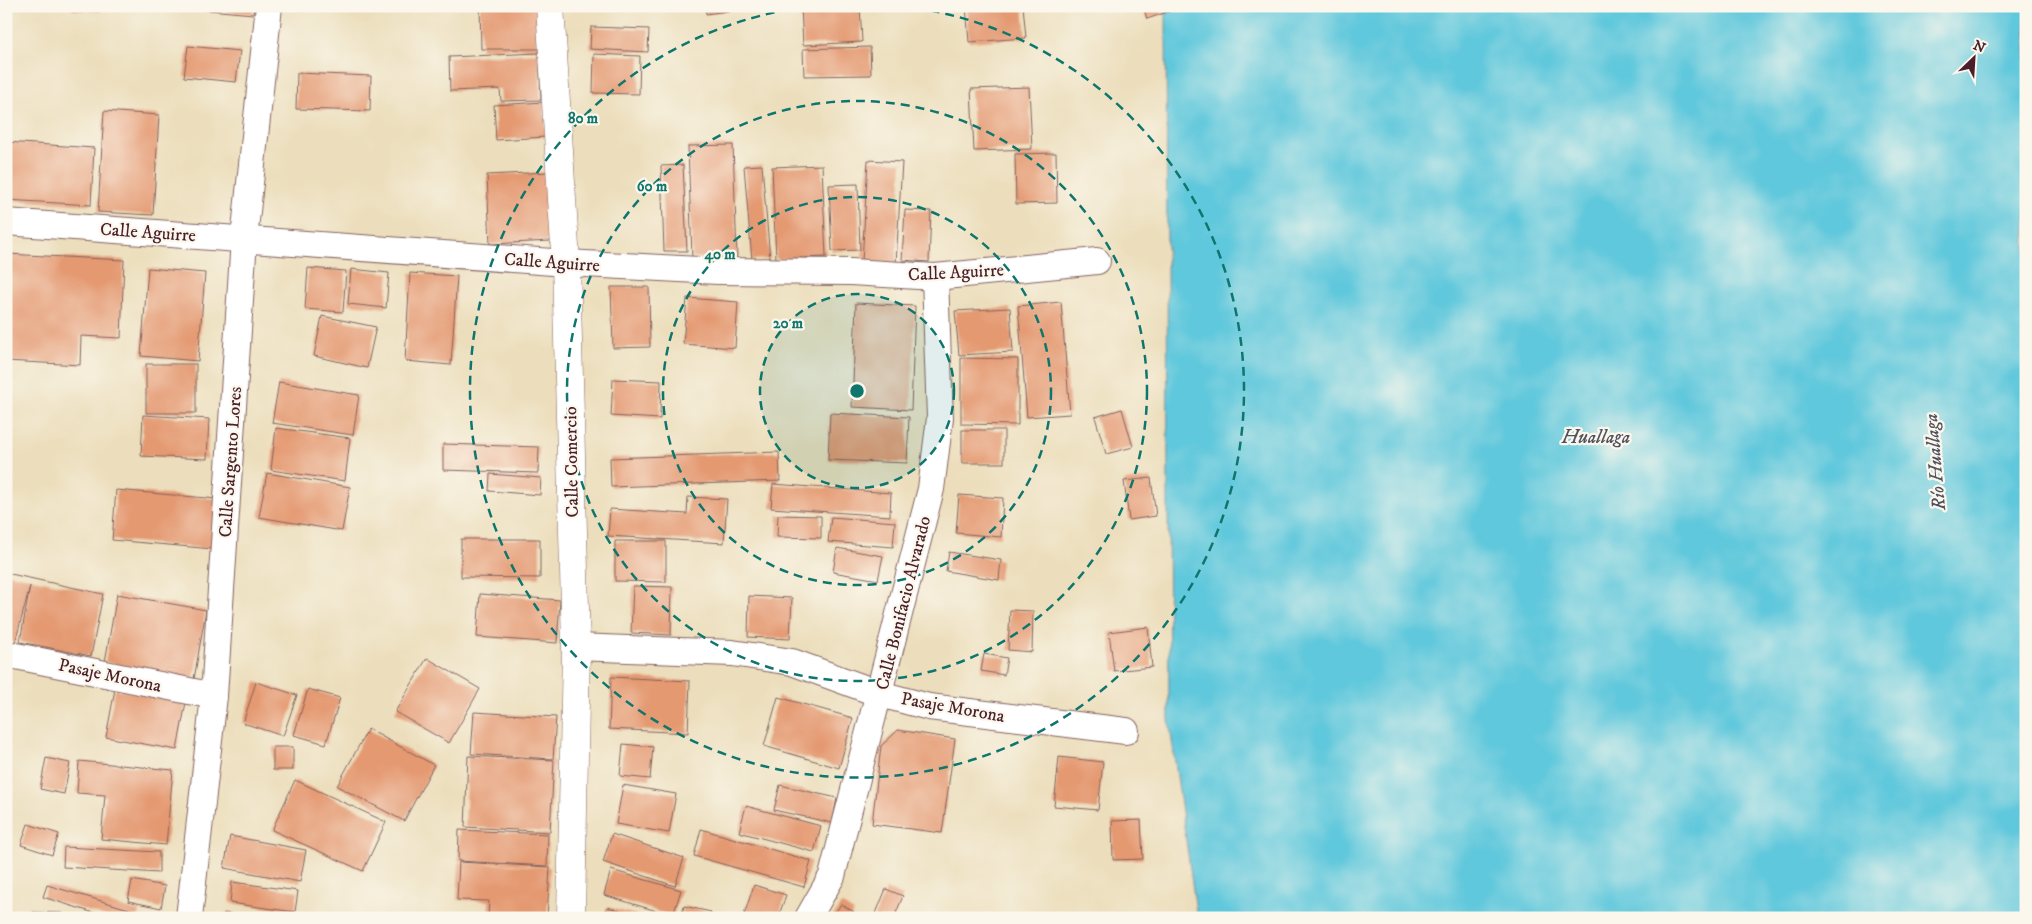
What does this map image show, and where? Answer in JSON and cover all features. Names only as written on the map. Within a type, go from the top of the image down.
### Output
[{"type":"street","name":"Calle Sargento Lores","points":[[189,918],[214,696],[244,239],[269,6]]},
{"type":"street","name":"Calle Comercio","points":[[550,6],[566,263],[576,647],[570,918]]},
{"type":"street","name":"Calle Aguirre","points":[[6,222],[566,263],[718,271],[851,272],[934,277],[1097,261]]},
{"type":"street","name":"Calle Bonifacio Alvarado","points":[[808,918],[832,876],[931,489],[940,418],[934,277]]},
{"type":"street","name":"Pasaje Morona","points":[[576,647],[732,653],[783,661],[880,694],[929,707],[1126,731]]},
{"type":"street","name":"Pasaje Morona","points":[[6,654],[214,696]]},
{"type":"water","name":"Huallaga","points":[[1166,6],[2026,6],[2026,918],[1197,918],[1169,719]]},
{"type":"building","points":[[73,6],[101,6],[100,11],[72,10]]},
{"type":"building","points":[[164,6],[254,6],[253,14]]},
{"type":"building","points":[[480,6],[543,6],[543,49],[481,49]]},
{"type":"building","points":[[705,6],[740,6],[740,9],[706,14]]},
{"type":"building","points":[[860,6],[862,42],[803,45],[801,7]]},
{"type":"building","points":[[966,6],[1023,6],[1026,38],[969,42]]},
{"type":"building","points":[[1143,6],[1172,6],[1173,10],[1147,19]]},
{"type":"building","points":[[591,27],[649,29],[648,52],[590,49]]},
{"type":"building","points":[[188,46],[240,51],[236,82],[184,77]]},
{"type":"building","points":[[870,47],[871,75],[804,76],[803,49]]},
{"type":"building","points":[[539,53],[541,100],[501,101],[500,89],[450,91],[449,57]]},
{"type":"building","points":[[594,54],[640,56],[639,94],[593,93]]},
{"type":"building","points":[[297,73],[371,76],[370,111],[296,109]]},
{"type":"building","points":[[1029,87],[1032,149],[974,151],[971,89]]},
{"type":"building","points":[[544,102],[546,137],[496,140],[494,105]]},
{"type":"building","points":[[104,111],[159,115],[153,215],[98,212]]},
{"type":"building","points":[[6,142],[94,148],[91,205],[6,200]]},
{"type":"building","points":[[733,145],[737,256],[692,258],[688,146]]},
{"type":"building","points":[[1056,153],[1057,203],[1016,204],[1015,154]]},
{"type":"building","points":[[868,160],[902,162],[896,264],[862,262]]},
{"type":"building","points":[[683,165],[687,251],[664,251],[661,166]]},
{"type":"building","points":[[762,165],[770,259],[752,260],[744,166]]},
{"type":"building","points":[[822,165],[826,257],[776,259],[772,167]]},
{"type":"building","points":[[548,172],[551,241],[490,244],[487,175]]},
{"type":"building","points":[[858,184],[860,250],[832,251],[829,185]]},
{"type":"building","points":[[905,210],[931,211],[929,262],[902,260]]},
{"type":"building","points":[[6,254],[124,260],[121,338],[81,336],[80,365],[6,361]]},
{"type":"building","points":[[148,268],[205,273],[198,361],[141,356]]},
{"type":"building","points":[[308,268],[346,271],[343,312],[305,309]]},
{"type":"building","points":[[351,269],[389,273],[386,308],[348,304]]},
{"type":"building","points":[[410,273],[457,276],[451,365],[405,361]]},
{"type":"building","points":[[611,287],[649,287],[650,347],[613,348]]},
{"type":"building","points":[[687,298],[738,302],[735,348],[683,344]]},
{"type":"building","points":[[1061,302],[1070,414],[1027,417],[1018,306]]},
{"type":"building","points":[[856,303],[915,306],[911,410],[852,407]]},
{"type":"building","points":[[1010,308],[1013,352],[959,355],[955,311]]},
{"type":"building","points":[[322,316],[376,327],[367,368],[314,356]]},
{"type":"building","points":[[961,358],[1018,359],[1018,425],[961,424]]},
{"type":"building","points":[[146,364],[196,364],[196,413],[146,413]]},
{"type":"building","points":[[613,379],[661,381],[660,419],[611,416]]},
{"type":"building","points":[[279,382],[359,395],[353,435],[272,423]]},
{"type":"building","points":[[1122,409],[1133,447],[1106,454],[1095,417]]},
{"type":"building","points":[[830,413],[909,417],[907,463],[828,460]]},
{"type":"building","points":[[143,415],[209,419],[207,459],[141,456]]},
{"type":"building","points":[[276,428],[350,438],[345,481],[271,470]]},
{"type":"building","points":[[962,430],[1004,430],[1004,463],[962,463]]},
{"type":"building","points":[[443,444],[539,447],[538,473],[443,470]]},
{"type":"building","points":[[779,452],[780,481],[611,487],[610,458]]},
{"type":"building","points":[[267,473],[350,487],[342,531],[259,517]]},
{"type":"building","points":[[490,474],[541,478],[540,495],[489,491]]},
{"type":"building","points":[[1151,478],[1156,516],[1129,520],[1124,481]]},
{"type":"building","points":[[773,484],[891,493],[890,516],[771,508]]},
{"type":"building","points":[[116,490],[218,499],[213,549],[112,540]]},
{"type":"building","points":[[959,495],[1003,498],[1001,537],[956,533]]},
{"type":"building","points":[[688,497],[727,499],[724,543],[608,536],[610,509],[687,514]]},
{"type":"building","points":[[778,515],[821,516],[821,538],[777,537]]},
{"type":"building","points":[[831,517],[895,522],[893,547],[828,542]]},
{"type":"building","points":[[461,539],[540,539],[540,578],[461,577]]},
{"type":"building","points":[[615,541],[666,541],[666,582],[615,581]]},
{"type":"building","points":[[837,548],[883,556],[878,580],[833,572]]},
{"type":"building","points":[[949,552],[1001,560],[999,580],[946,571]]},
{"type":"building","points":[[6,573],[103,594],[91,656],[20,642],[30,586],[15,643],[6,641]]},
{"type":"building","points":[[633,586],[672,587],[671,635],[631,633]]},
{"type":"building","points":[[117,594],[206,610],[194,679],[105,662]]},
{"type":"building","points":[[480,594],[560,600],[557,643],[477,637]]},
{"type":"building","points":[[749,596],[792,598],[790,639],[748,637]]},
{"type":"building","points":[[1010,610],[1033,611],[1032,652],[1008,650]]},
{"type":"building","points":[[1148,627],[1152,667],[1114,671],[1109,632]]},
{"type":"building","points":[[984,654],[1007,658],[1004,675],[981,671]]},
{"type":"building","points":[[427,658],[480,689],[449,743],[395,712]]},
{"type":"building","points":[[611,677],[690,681],[688,733],[609,729]]},
{"type":"building","points":[[256,682],[297,695],[283,736],[243,723]]},
{"type":"building","points":[[115,689],[186,702],[177,750],[106,737]]},
{"type":"building","points":[[308,689],[340,698],[326,744],[294,735]]},
{"type":"building","points":[[778,697],[853,718],[839,768],[764,746]]},
{"type":"building","points":[[474,712],[556,717],[553,759],[471,754]]},
{"type":"building","points":[[368,729],[434,765],[404,821],[337,786]]},
{"type":"building","points":[[898,730],[955,739],[942,833],[872,824],[881,746]]},
{"type":"building","points":[[623,744],[653,747],[650,779],[620,776]]},
{"type":"building","points":[[273,747],[293,747],[293,770],[273,770]]},
{"type":"building","points":[[468,756],[554,760],[550,832],[465,827]]},
{"type":"building","points":[[1059,757],[1103,762],[1098,810],[1054,806]]},
{"type":"building","points":[[46,758],[70,763],[64,794],[40,789]]},
{"type":"building","points":[[79,761],[173,770],[166,845],[101,839],[105,795],[77,793]]},
{"type":"building","points":[[295,780],[386,822],[363,871],[272,830]]},
{"type":"building","points":[[623,785],[676,794],[669,833],[616,824]]},
{"type":"building","points":[[780,785],[837,798],[832,823],[774,810]]},
{"type":"building","points":[[746,806],[821,826],[814,852],[739,832]]},
{"type":"building","points":[[1141,820],[1143,859],[1113,860],[1112,821]]},
{"type":"building","points":[[28,824],[59,834],[52,855],[21,845]]},
{"type":"building","points":[[701,829],[811,861],[804,887],[694,856]]},
{"type":"building","points":[[459,830],[548,834],[547,866],[458,861]]},
{"type":"building","points":[[612,834],[684,858],[675,886],[603,862]]},
{"type":"building","points":[[230,836],[306,850],[300,882],[224,868]]},
{"type":"building","points":[[64,847],[159,852],[159,873],[63,867]]},
{"type":"building","points":[[459,862],[550,867],[547,918],[488,918],[489,901],[457,900]]},
{"type":"building","points":[[611,870],[681,890],[673,916],[604,895]]},
{"type":"building","points":[[132,880],[165,886],[161,908],[128,901]]},
{"type":"building","points":[[232,882],[298,891],[295,912],[230,903]]},
{"type":"building","points":[[47,885],[139,912],[137,918],[110,918],[43,897]]},
{"type":"building","points":[[754,885],[786,895],[778,918],[743,918]]},
{"type":"building","points":[[886,889],[903,896],[894,918],[874,918]]},
{"type":"building","points":[[841,904],[854,912],[850,918],[832,918]]},
{"type":"building","points":[[684,906],[711,912],[709,918],[681,918]]},
{"type":"building","points":[[607,907],[644,917],[644,918],[604,918]]},
{"type":"building","points":[[33,912],[62,913],[62,918],[33,918]]},
{"type":"building","points":[[224,913],[250,917],[250,918],[223,918]]},
{"type":"water label","name":"Río Huallaga","points":[[1934,462]]}]
